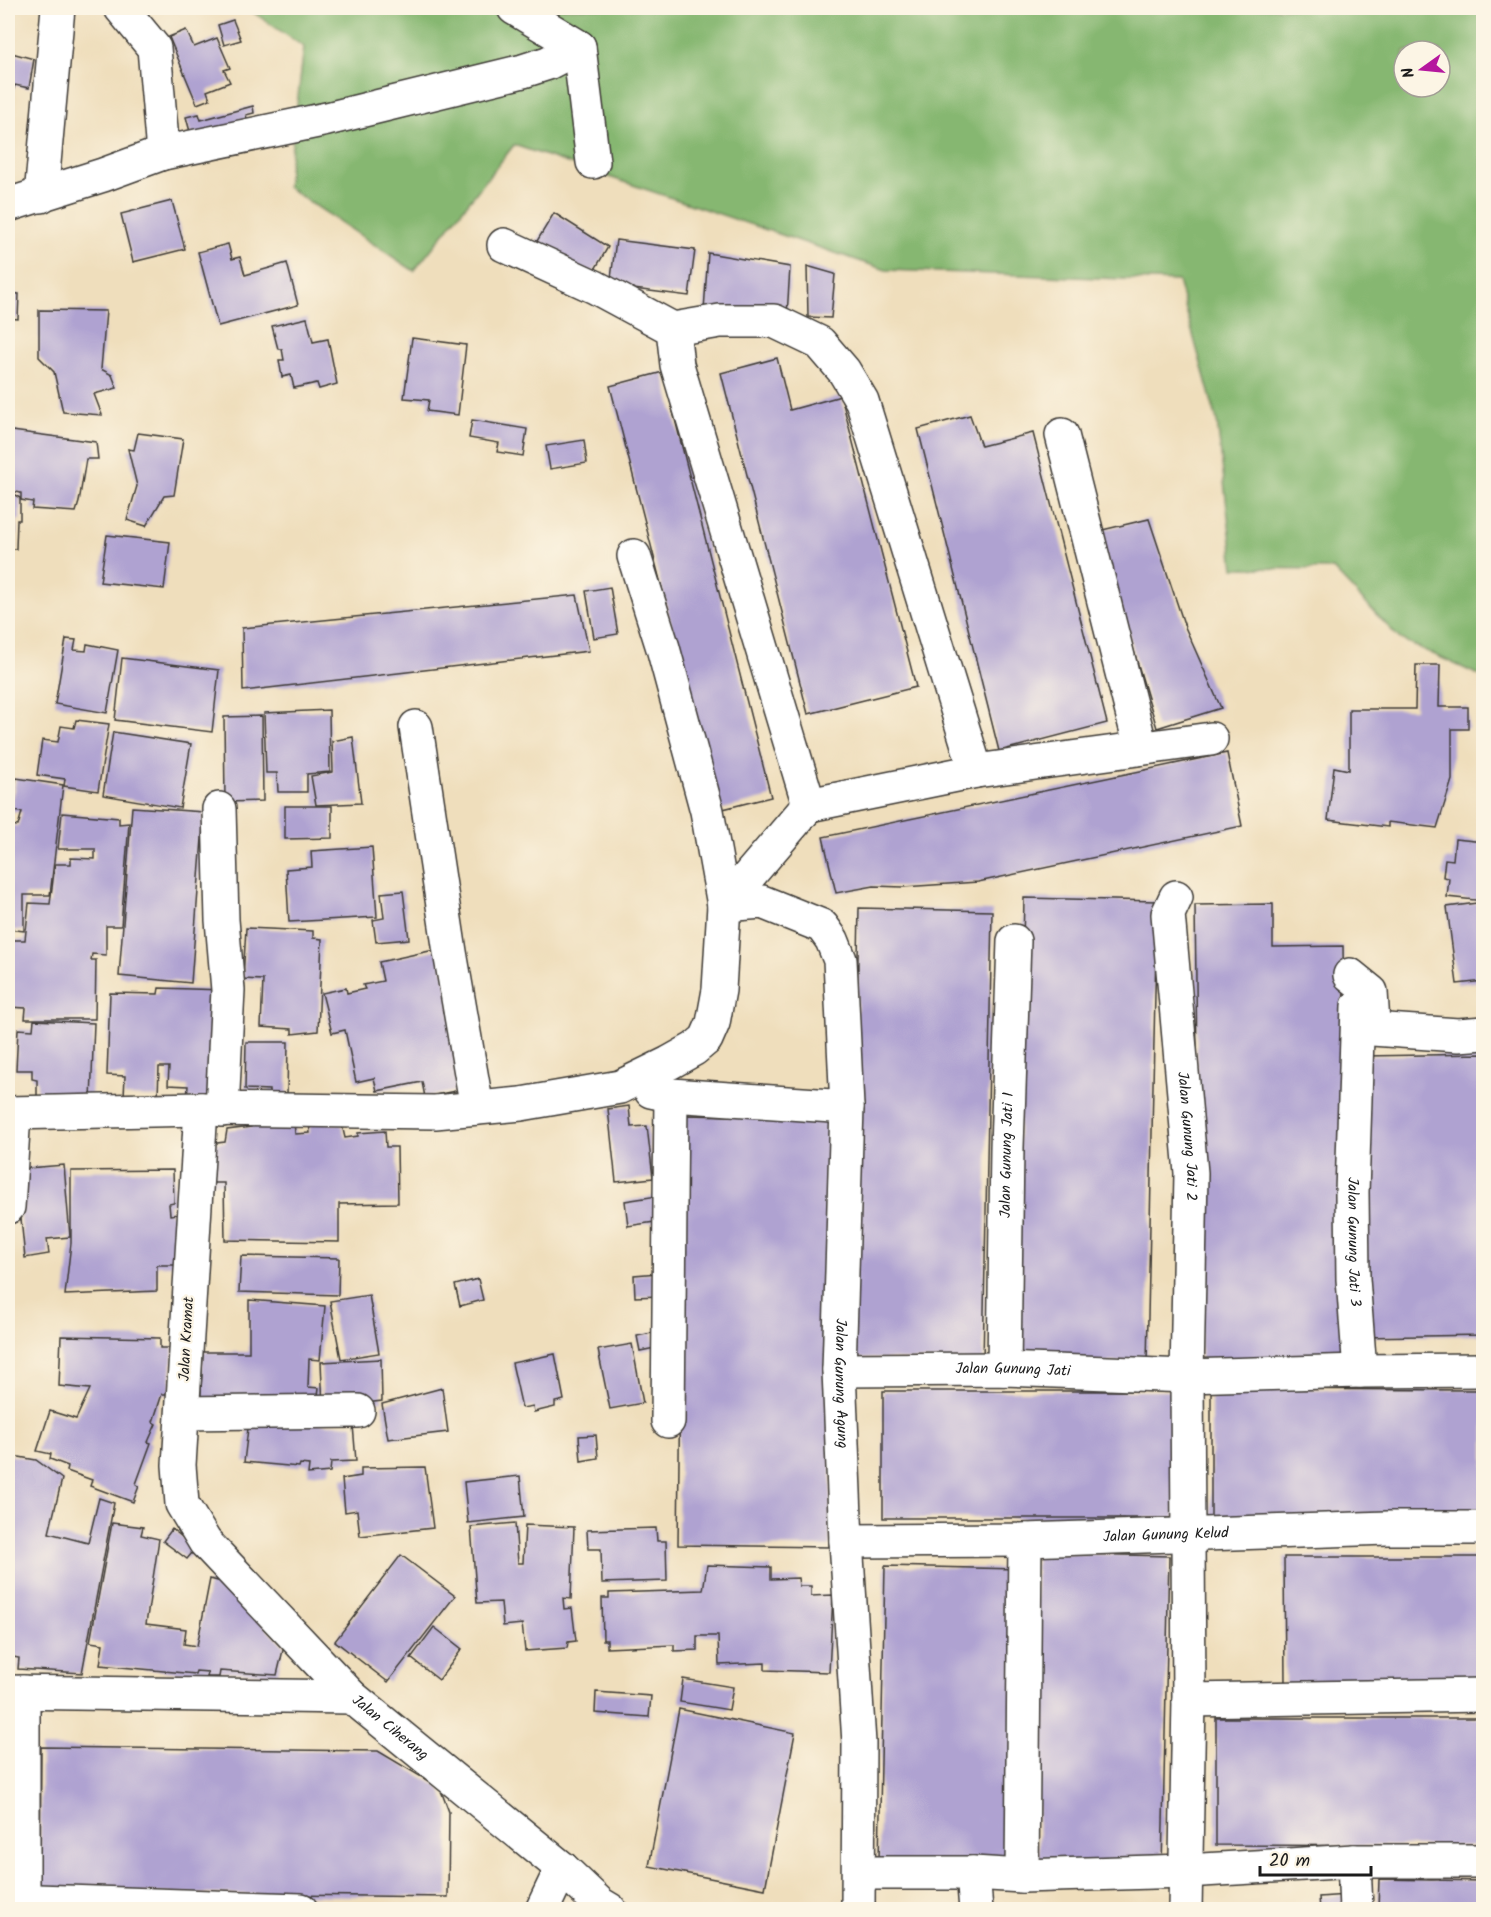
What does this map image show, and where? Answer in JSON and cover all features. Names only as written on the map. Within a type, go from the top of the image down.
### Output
[{"type":"street","points":[[40,196],[58,8]]},
{"type":"street","points":[[121,8],[154,48],[163,153]]},
{"type":"street","points":[[514,8],[579,47]]},
{"type":"street","points":[[8,205],[163,153],[327,119],[523,71],[548,63],[579,47]]},
{"type":"street","points":[[579,47],[593,162]]},
{"type":"street","points":[[504,245],[595,287],[673,329],[720,321],[774,321],[819,343],[844,371],[862,401],[976,771]]},
{"type":"street","points":[[673,329],[677,364],[809,805]]},
{"type":"street","points":[[1062,435],[1141,748]]},
{"type":"street","points":[[8,1207],[11,1114],[212,1109],[435,1112],[520,1104],[620,1087],[669,1063],[694,1049],[706,1039],[713,1023],[719,990],[724,905],[707,811],[663,648],[634,556]]},
{"type":"street","points":[[416,727],[450,952],[477,1108]]},
{"type":"street","points":[[724,905],[809,805],[976,771],[1211,739]]},
{"type":"street","name":"Jalan Kramat","points":[[219,809],[222,920],[228,990],[212,1109],[183,1413],[180,1465],[182,1504],[205,1542],[352,1696]]},
{"type":"street","name":"Jalan Gunung Jati 2","points":[[1176,897],[1168,914],[1191,1173],[1187,1376],[1189,1700],[1185,1910]]},
{"type":"street","name":"Jalan Gunung Agung","points":[[724,905],[762,902],[822,926],[832,940],[840,960],[847,1107],[839,1370],[846,1541],[859,1743],[858,1910]]},
{"type":"street","name":"Jalan Gunung Jati 1","points":[[1004,1369],[1007,1147],[1014,941]]},
{"type":"street","name":"Jalan Gunung Jati 3","points":[[1350,975],[1371,992],[1363,1021],[1353,1113],[1353,1279],[1360,1371]]},
{"type":"street","points":[[1363,1021],[1458,1035],[1484,1033]]},
{"type":"street","points":[[620,1087],[671,1095],[847,1107]]},
{"type":"street","points":[[668,1421],[671,1095]]},
{"type":"street","name":"Jalan Gunung Jati","points":[[839,1370],[1004,1369],[1187,1376],[1484,1370]]},
{"type":"street","points":[[183,1413],[358,1411]]},
{"type":"street","name":"Jalan Gunung Kelud","points":[[846,1541],[1025,1540],[1388,1528],[1484,1528]]},
{"type":"street","points":[[1022,1876],[1025,1540]]},
{"type":"street","points":[[15,1692],[18,1903],[301,1910]]},
{"type":"street","name":"Jalan Ciherang","points":[[15,1692],[352,1696],[610,1910]]},
{"type":"street","points":[[1189,1700],[1484,1695]]},
{"type":"street","points":[[859,1873],[973,1873],[1022,1876],[1186,1871],[1354,1861],[1484,1861]]},
{"type":"street","points":[[1354,1861],[1356,1910]]},
{"type":"street","points":[[542,1910],[562,1868]]},
{"type":"street","points":[[973,1873],[976,1910]]},
{"type":"green space","points":[[247,8],[1483,8],[1483,677],[1400,639],[1333,569],[1234,568],[1217,421],[1178,281],[886,270],[514,145],[414,271],[287,187],[304,47]]},
{"type":"building","points":[[233,20],[241,40],[224,45],[218,25]]},
{"type":"building","points":[[186,30],[194,47],[217,38],[230,68],[224,70],[230,82],[207,91],[210,99],[197,104],[169,37]]},
{"type":"building","points":[[8,52],[34,59],[29,88],[15,85],[10,100],[8,99]]},
{"type":"building","points":[[253,106],[254,113],[246,115],[248,123],[192,139],[186,117],[199,114],[201,120]]},
{"type":"building","points":[[172,201],[185,249],[133,262],[121,214]]},
{"type":"building","points":[[554,213],[608,247],[590,278],[534,246]]},
{"type":"building","points":[[616,240],[695,250],[689,296],[610,286]]},
{"type":"building","points":[[228,244],[232,259],[240,257],[245,275],[287,263],[298,305],[218,326],[198,252]]},
{"type":"building","points":[[708,253],[790,267],[787,316],[704,310]]},
{"type":"building","points":[[807,266],[835,274],[831,318],[808,317]]},
{"type":"building","points":[[8,293],[19,294],[18,319],[8,318]]},
{"type":"building","points":[[39,310],[106,311],[101,369],[112,375],[117,388],[94,394],[102,415],[63,412],[54,372],[39,357]]},
{"type":"building","points":[[307,318],[313,342],[328,339],[337,384],[319,389],[317,383],[294,388],[291,375],[282,377],[279,360],[284,360],[282,349],[278,349],[272,326]]},
{"type":"building","points":[[412,338],[466,345],[458,415],[427,411],[429,400],[404,398]]},
{"type":"building","points":[[777,358],[790,410],[841,396],[916,687],[808,714],[721,373]]},
{"type":"building","points":[[663,372],[771,797],[719,810],[610,386]]},
{"type":"building","points":[[970,415],[981,446],[1033,433],[1107,723],[999,751],[918,429]]},
{"type":"building","points":[[472,420],[527,429],[523,456],[497,452],[499,443],[469,438]]},
{"type":"building","points":[[12,431],[96,442],[98,459],[86,459],[76,512],[32,509],[33,502],[21,500],[21,493],[8,490]]},
{"type":"building","points":[[138,433],[183,439],[174,495],[164,496],[146,526],[127,520],[137,486],[128,449],[134,450]]},
{"type":"building","points":[[584,440],[587,463],[550,469],[546,446]]},
{"type":"building","points":[[8,491],[20,498],[16,549],[8,549]]},
{"type":"building","points":[[1149,519],[1185,627],[1221,708],[1157,728],[1098,531]]},
{"type":"building","points":[[107,535],[170,542],[164,589],[100,582]]},
{"type":"building","points":[[610,587],[618,634],[594,638],[586,591]]},
{"type":"building","points":[[577,595],[589,651],[243,691],[242,628]]},
{"type":"building","points":[[66,639],[76,640],[74,650],[86,651],[87,644],[118,650],[107,713],[55,704]]},
{"type":"building","points":[[122,658],[219,670],[212,732],[115,720]]},
{"type":"building","points":[[1416,665],[1440,665],[1439,707],[1468,707],[1468,729],[1452,729],[1452,780],[1437,828],[1388,822],[1388,827],[1328,820],[1334,767],[1349,770],[1349,709],[1415,709]]},
{"type":"building","points":[[329,710],[330,772],[307,774],[307,792],[278,792],[277,773],[266,773],[264,713]]},
{"type":"building","points":[[262,716],[263,801],[225,802],[224,717]]},
{"type":"building","points":[[76,720],[109,724],[98,791],[64,786],[65,779],[37,775],[42,740],[58,742],[61,726],[74,728]]},
{"type":"building","points":[[113,732],[191,744],[180,808],[103,795]]},
{"type":"building","points":[[353,737],[361,803],[316,805],[311,776],[333,772],[332,741]]},
{"type":"building","points":[[1227,753],[1242,826],[978,882],[903,887],[874,886],[836,893],[823,837]]},
{"type":"building","points":[[16,778],[63,785],[50,895],[24,895],[24,931],[8,929],[8,825],[18,826],[22,812],[11,811]]},
{"type":"building","points":[[285,806],[332,806],[332,838],[285,839]]},
{"type":"building","points":[[132,807],[204,812],[191,983],[119,976]]},
{"type":"building","points":[[62,813],[119,818],[119,824],[129,823],[121,926],[106,926],[106,955],[92,954],[91,960],[96,960],[95,1019],[25,1019],[26,1008],[8,1007],[8,940],[25,940],[29,903],[50,904],[55,864],[71,864],[71,858],[95,859],[95,849],[58,849]]},
{"type":"building","points":[[1455,839],[1484,842],[1484,901],[1447,897],[1449,878],[1443,877],[1445,859],[1453,860]]},
{"type":"building","points":[[372,847],[377,917],[289,922],[286,869],[312,867],[311,851]]},
{"type":"building","points":[[403,891],[409,939],[376,942],[373,920],[384,918],[381,893]]},
{"type":"building","points":[[1024,898],[1157,901],[1147,1363],[1014,1360]]},
{"type":"building","points":[[1484,902],[1484,981],[1457,984],[1447,907]]},
{"type":"building","points":[[1273,904],[1273,947],[1343,946],[1349,1365],[1201,1367],[1195,905]]},
{"type":"building","points":[[859,908],[992,911],[983,1362],[850,1358]]},
{"type":"building","points":[[246,928],[313,931],[313,938],[322,939],[318,1031],[292,1034],[292,1029],[261,1027],[263,980],[243,979]]},
{"type":"building","points":[[439,949],[470,1088],[425,1097],[422,1082],[377,1091],[374,1078],[356,1082],[345,1030],[332,1033],[322,993],[346,988],[347,993],[365,989],[363,985],[383,981],[379,962]]},
{"type":"building","points":[[159,988],[224,990],[219,1101],[187,1099],[188,1086],[168,1085],[169,1067],[159,1067],[158,1097],[124,1096],[125,1076],[107,1075],[110,993],[158,994]]},
{"type":"building","points":[[34,1020],[94,1023],[91,1100],[37,1097],[37,1080],[32,1079],[32,1070],[16,1070],[18,1029],[33,1030]]},
{"type":"building","points":[[246,1042],[288,1042],[287,1095],[269,1095],[269,1090],[245,1089]]},
{"type":"building","points":[[1484,1054],[1484,1335],[1361,1337],[1364,1056]]},
{"type":"building","points":[[629,1106],[631,1127],[647,1126],[653,1178],[616,1182],[608,1109]]},
{"type":"building","points":[[683,1115],[835,1118],[830,1547],[678,1545]]},
{"type":"building","points":[[294,1119],[295,1134],[310,1133],[309,1120],[342,1125],[345,1138],[358,1136],[358,1133],[385,1131],[386,1147],[397,1147],[398,1203],[339,1204],[339,1242],[225,1240],[224,1183],[209,1183],[209,1144],[225,1142],[227,1130],[251,1127],[252,1121]]},
{"type":"building","points":[[64,1165],[70,1237],[47,1239],[49,1254],[25,1258],[16,1169]]},
{"type":"building","points":[[173,1170],[174,1203],[169,1204],[170,1215],[179,1214],[177,1265],[157,1265],[157,1291],[65,1295],[71,1243],[71,1171]]},
{"type":"building","points":[[657,1196],[661,1221],[628,1226],[625,1201]]},
{"type":"building","points":[[241,1256],[339,1258],[338,1295],[239,1292]]},
{"type":"building","points":[[658,1273],[659,1296],[635,1297],[634,1275]]},
{"type":"building","points":[[478,1279],[483,1300],[460,1306],[455,1285]]},
{"type":"building","points":[[369,1295],[379,1353],[341,1359],[330,1301]]},
{"type":"building","points":[[249,1300],[325,1306],[320,1360],[309,1359],[308,1387],[319,1388],[317,1405],[200,1409],[203,1352],[249,1352]]},
{"type":"building","points":[[652,1333],[655,1348],[640,1351],[637,1336]]},
{"type":"building","points":[[61,1336],[160,1338],[160,1348],[173,1348],[170,1394],[162,1394],[153,1422],[156,1424],[148,1442],[151,1443],[136,1484],[139,1486],[133,1502],[90,1486],[92,1480],[67,1471],[68,1466],[50,1459],[51,1454],[37,1451],[50,1411],[76,1419],[90,1389],[59,1386]]},
{"type":"building","points":[[632,1344],[643,1403],[610,1409],[598,1350]]},
{"type":"building","points":[[555,1354],[564,1400],[555,1402],[555,1407],[534,1412],[533,1406],[522,1408],[512,1363]]},
{"type":"building","points":[[381,1359],[382,1401],[323,1408],[321,1362]]},
{"type":"building","points":[[442,1388],[448,1432],[388,1439],[382,1404]]},
{"type":"building","points":[[1211,1389],[1484,1390],[1484,1518],[1211,1517]]},
{"type":"building","points":[[883,1391],[1175,1391],[1175,1518],[883,1518]]},
{"type":"building","points":[[249,1420],[353,1425],[356,1461],[331,1462],[330,1472],[308,1474],[309,1465],[300,1464],[299,1467],[244,1462]]},
{"type":"building","points":[[596,1435],[598,1458],[581,1461],[579,1436]]},
{"type":"building","points":[[8,1455],[36,1460],[62,1479],[49,1533],[88,1543],[99,1498],[114,1503],[82,1673],[18,1669],[19,1658],[8,1656]]},
{"type":"building","points":[[425,1467],[433,1528],[360,1536],[357,1510],[345,1512],[342,1479],[361,1476],[361,1468]]},
{"type":"building","points":[[520,1476],[524,1517],[468,1523],[464,1482]]},
{"type":"building","points":[[112,1523],[143,1527],[141,1535],[159,1539],[146,1624],[186,1629],[184,1644],[197,1646],[210,1579],[221,1582],[284,1646],[277,1675],[220,1671],[219,1677],[207,1677],[208,1672],[196,1671],[195,1674],[100,1665],[103,1644],[90,1642]]},
{"type":"building","points":[[515,1523],[518,1563],[523,1563],[525,1525],[574,1527],[571,1599],[563,1598],[564,1609],[572,1608],[576,1641],[568,1642],[567,1648],[525,1651],[522,1624],[503,1626],[501,1602],[477,1603],[471,1527]]},
{"type":"building","points":[[656,1528],[657,1541],[666,1541],[667,1581],[602,1583],[601,1549],[588,1549],[587,1530]]},
{"type":"building","points":[[172,1529],[196,1548],[187,1559],[163,1541]]},
{"type":"building","points":[[1036,1553],[1169,1556],[1162,1868],[1040,1870],[1037,1793]]},
{"type":"building","points":[[401,1555],[455,1596],[388,1682],[335,1641]]},
{"type":"building","points":[[1284,1557],[1484,1557],[1484,1685],[1285,1684]]},
{"type":"building","points":[[707,1565],[771,1567],[771,1579],[798,1578],[799,1586],[811,1586],[811,1596],[833,1595],[829,1672],[765,1670],[765,1663],[719,1665],[718,1636],[697,1636],[697,1650],[674,1651],[674,1645],[607,1648],[607,1640],[603,1640],[602,1598],[609,1598],[609,1593],[703,1590]]},
{"type":"building","points":[[885,1566],[1018,1569],[1012,1864],[879,1861]]},
{"type":"building","points":[[434,1627],[462,1649],[439,1680],[411,1658]]},
{"type":"building","points":[[683,1679],[733,1687],[729,1710],[680,1702]]},
{"type":"building","points":[[596,1692],[651,1696],[649,1717],[595,1713]]},
{"type":"building","points":[[679,1709],[795,1733],[765,1889],[649,1866]]},
{"type":"building","points":[[1216,1718],[1484,1718],[1484,1846],[1216,1845]]},
{"type":"building","points":[[41,1747],[378,1751],[440,1788],[449,1812],[448,1897],[40,1892]]},
{"type":"building","points":[[1379,1879],[1484,1881],[1484,1910],[1378,1910]]},
{"type":"building","points":[[1347,1895],[1348,1910],[1320,1910],[1319,1897]]}]
